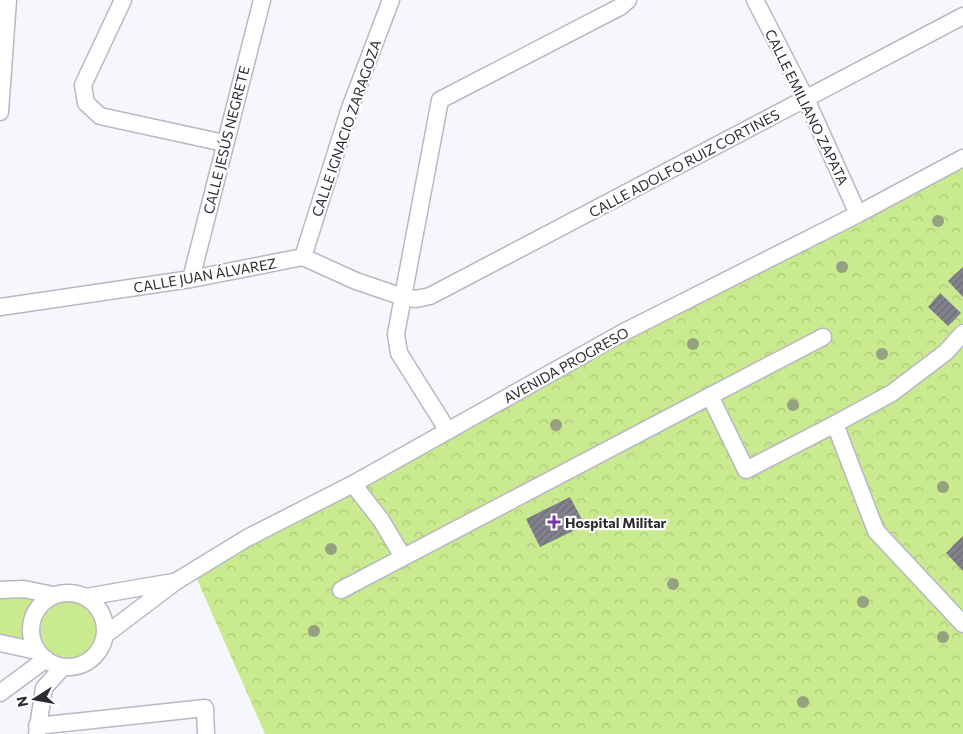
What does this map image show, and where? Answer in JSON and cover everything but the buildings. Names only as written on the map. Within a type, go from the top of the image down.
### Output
[{"type":"street","points":[[0,112],[8,0]]},
{"type":"street","points":[[123,0],[83,85],[86,103],[100,116],[224,143]]},
{"type":"street","name":"CALLE JESÚS NEGRETE","points":[[191,280],[224,143],[262,0]]},
{"type":"street","name":"CALLE IGNACIO ZARAGOZA","points":[[303,257],[350,108],[391,0]]},
{"type":"street","points":[[448,431],[399,353],[396,334],[396,295],[440,100],[620,7],[628,0]]},
{"type":"street","name":"CALLE EMILIANO ZAPATA","points":[[755,0],[806,99],[858,214]]},
{"type":"street","name":"CALLE ADOLFO RUIZ CORTINES","points":[[396,295],[416,299],[430,296],[963,16]]},
{"type":"street","name":"AVENIDA PROGRESO","points":[[105,635],[175,582],[250,536],[359,481],[622,333],[858,214],[963,158]]},
{"type":"street","points":[[303,257],[356,281],[396,295]]},
{"type":"street","name":"CALLE JUAN ÁLVAREZ","points":[[0,307],[191,280],[303,257]]},
{"type":"street","points":[[710,396],[746,470],[892,393],[946,352],[963,333]]},
{"type":"street","points":[[341,590],[823,337]]},
{"type":"street","points":[[835,424],[876,531],[963,624]]},
{"type":"street","points":[[359,481],[403,557]]},
{"type":"street","name":"AVENIDA PROGRESO","points":[[86,597],[175,582]]},
{"type":"street","points":[[0,590],[24,589],[53,596]]},
{"type":"street","points":[[0,643],[42,655],[63,667],[82,664],[98,653],[105,635],[105,623],[95,603],[75,593],[64,593],[53,596],[41,606],[32,619],[32,636],[42,655]]},
{"type":"street","points":[[0,693],[42,655]]},
{"type":"street","points":[[63,667],[44,688],[37,730],[205,708],[206,734]]},
{"type":"green space","points":[[963,159],[963,734],[265,734],[193,570]]},
{"type":"green space","points":[[0,590],[49,597],[70,593],[86,597],[96,605],[103,616],[105,627],[104,639],[100,650],[92,659],[81,665],[65,667],[0,643]]},
{"type":"place","name":"Hospital Militar","points":[[554,522]]}]
